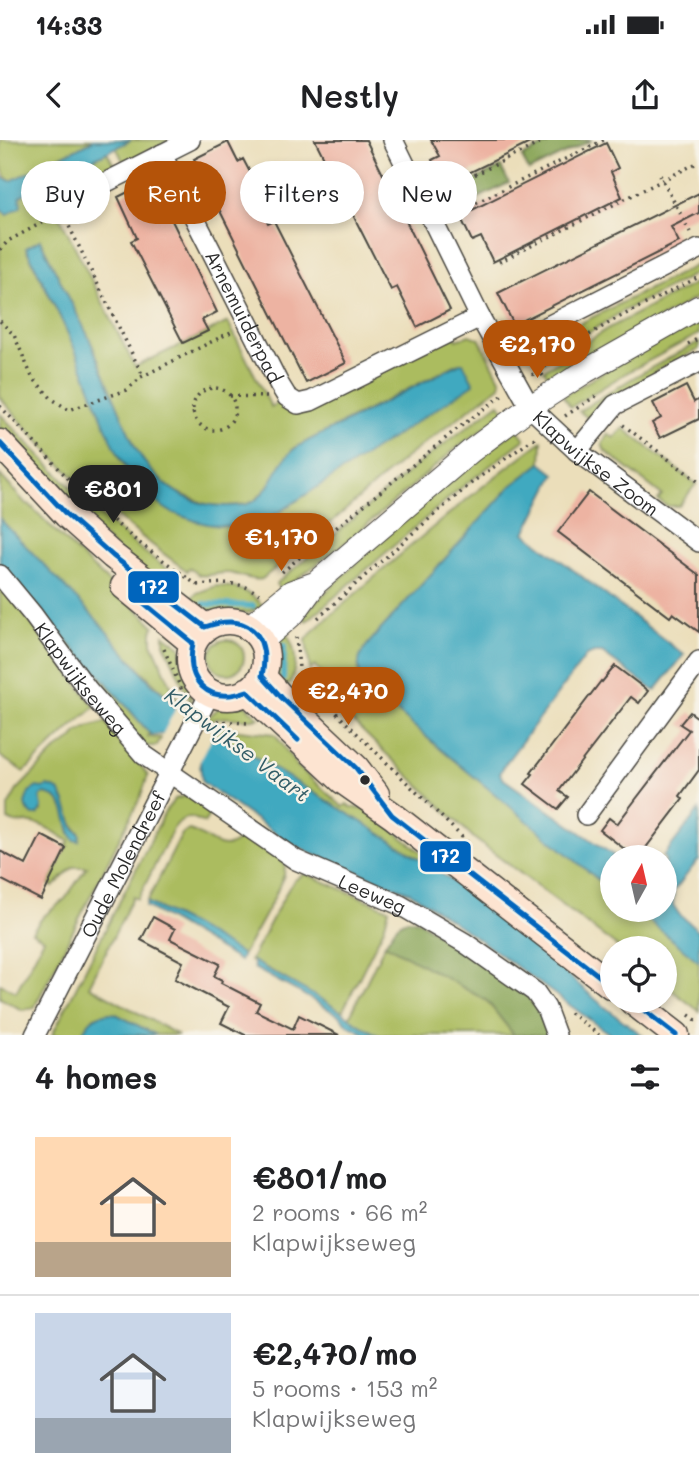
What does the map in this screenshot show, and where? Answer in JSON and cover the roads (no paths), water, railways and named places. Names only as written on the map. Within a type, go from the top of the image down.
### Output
[{"type":"main road","points":[[0,443],[67,515],[199,635]]},
{"type":"main road","points":[[0,465],[61,530],[109,573],[199,635]]},
{"type":"main road","points":[[231,620],[239,622],[255,634],[266,657],[265,667],[254,684],[228,697],[210,693],[199,684],[191,672],[189,658],[199,635],[213,623],[231,620]]},
{"type":"main road","points":[[254,684],[342,780],[392,815],[600,977]]},
{"type":"main road","points":[[648,1013],[676,1035]]},
{"type":"street","points":[[110,182],[190,140]]},
{"type":"street","name":"Klapwijkse Zoom","points":[[393,140],[480,317],[530,407],[578,451],[699,542]]},
{"type":"street","name":"Arnemuiderpad","points":[[162,154],[283,390],[287,397],[298,404],[311,401],[480,317]]},
{"type":"street","points":[[499,351],[699,249]]},
{"type":"street","points":[[255,634],[298,608],[316,583],[438,478],[530,407],[586,371],[699,307]]},
{"type":"street","points":[[578,451],[615,404],[699,362]]},
{"type":"street","name":"Klapwijkseweg","points":[[0,575],[88,690],[144,755],[169,773]]},
{"type":"street","points":[[586,815],[699,661]]},
{"type":"street","name":"Oude Molendreef","points":[[35,1035],[210,693]]},
{"type":"street","name":"Leeweg","points":[[169,773],[296,860],[400,905],[465,943],[535,992],[546,1008],[556,1035]]},
{"type":"water","points":[[94,140],[131,140],[89,161],[51,161]]},
{"type":"water","points":[[0,174],[11,181],[21,176],[21,206],[7,215],[0,208]]},
{"type":"water","points":[[40,240],[89,338],[134,445],[161,480],[185,497],[198,502],[228,506],[251,503],[266,489],[285,458],[297,447],[460,363],[463,363],[474,384],[278,513],[256,522],[234,526],[202,523],[169,511],[149,495],[123,462],[104,424],[68,334],[26,248]]},
{"type":"water","points":[[541,463],[555,474],[525,533],[684,655],[655,691],[602,653],[586,656],[500,773],[502,778],[600,846],[600,881],[438,747],[362,681],[360,674],[360,656],[370,641],[511,486]]},
{"type":"water","points":[[0,519],[96,619],[175,708],[215,738],[222,737],[431,866],[498,914],[600,1003],[600,1013],[613,1013],[642,1035],[611,1035],[411,893],[288,842],[202,782],[200,762],[163,734],[151,735],[0,563]]},
{"type":"water","points":[[48,786],[59,790],[74,828],[80,834],[79,841],[74,840],[65,812],[59,800],[53,796],[44,794],[40,797],[42,808],[38,815],[33,815],[26,808],[29,792],[37,787]]},
{"type":"water","points":[[699,810],[699,859],[677,887],[677,845],[672,845]]},
{"type":"water","points":[[147,902],[240,953],[240,961],[146,906]]},
{"type":"water","points":[[677,911],[699,931],[699,962],[677,944],[677,936],[668,936],[651,922],[677,922]]},
{"type":"water","points":[[253,961],[378,1035],[367,1035],[348,1025],[340,1016],[254,968]]},
{"type":"water","points":[[110,1013],[156,1035],[81,1035],[92,1020]]},
{"type":"waterway","points":[[204,604],[253,606]]},
{"type":"waterway","points":[[283,679],[284,645]]},
{"type":"water label","name":"Klapwijkse Vaart","points":[[238,744]]}]
